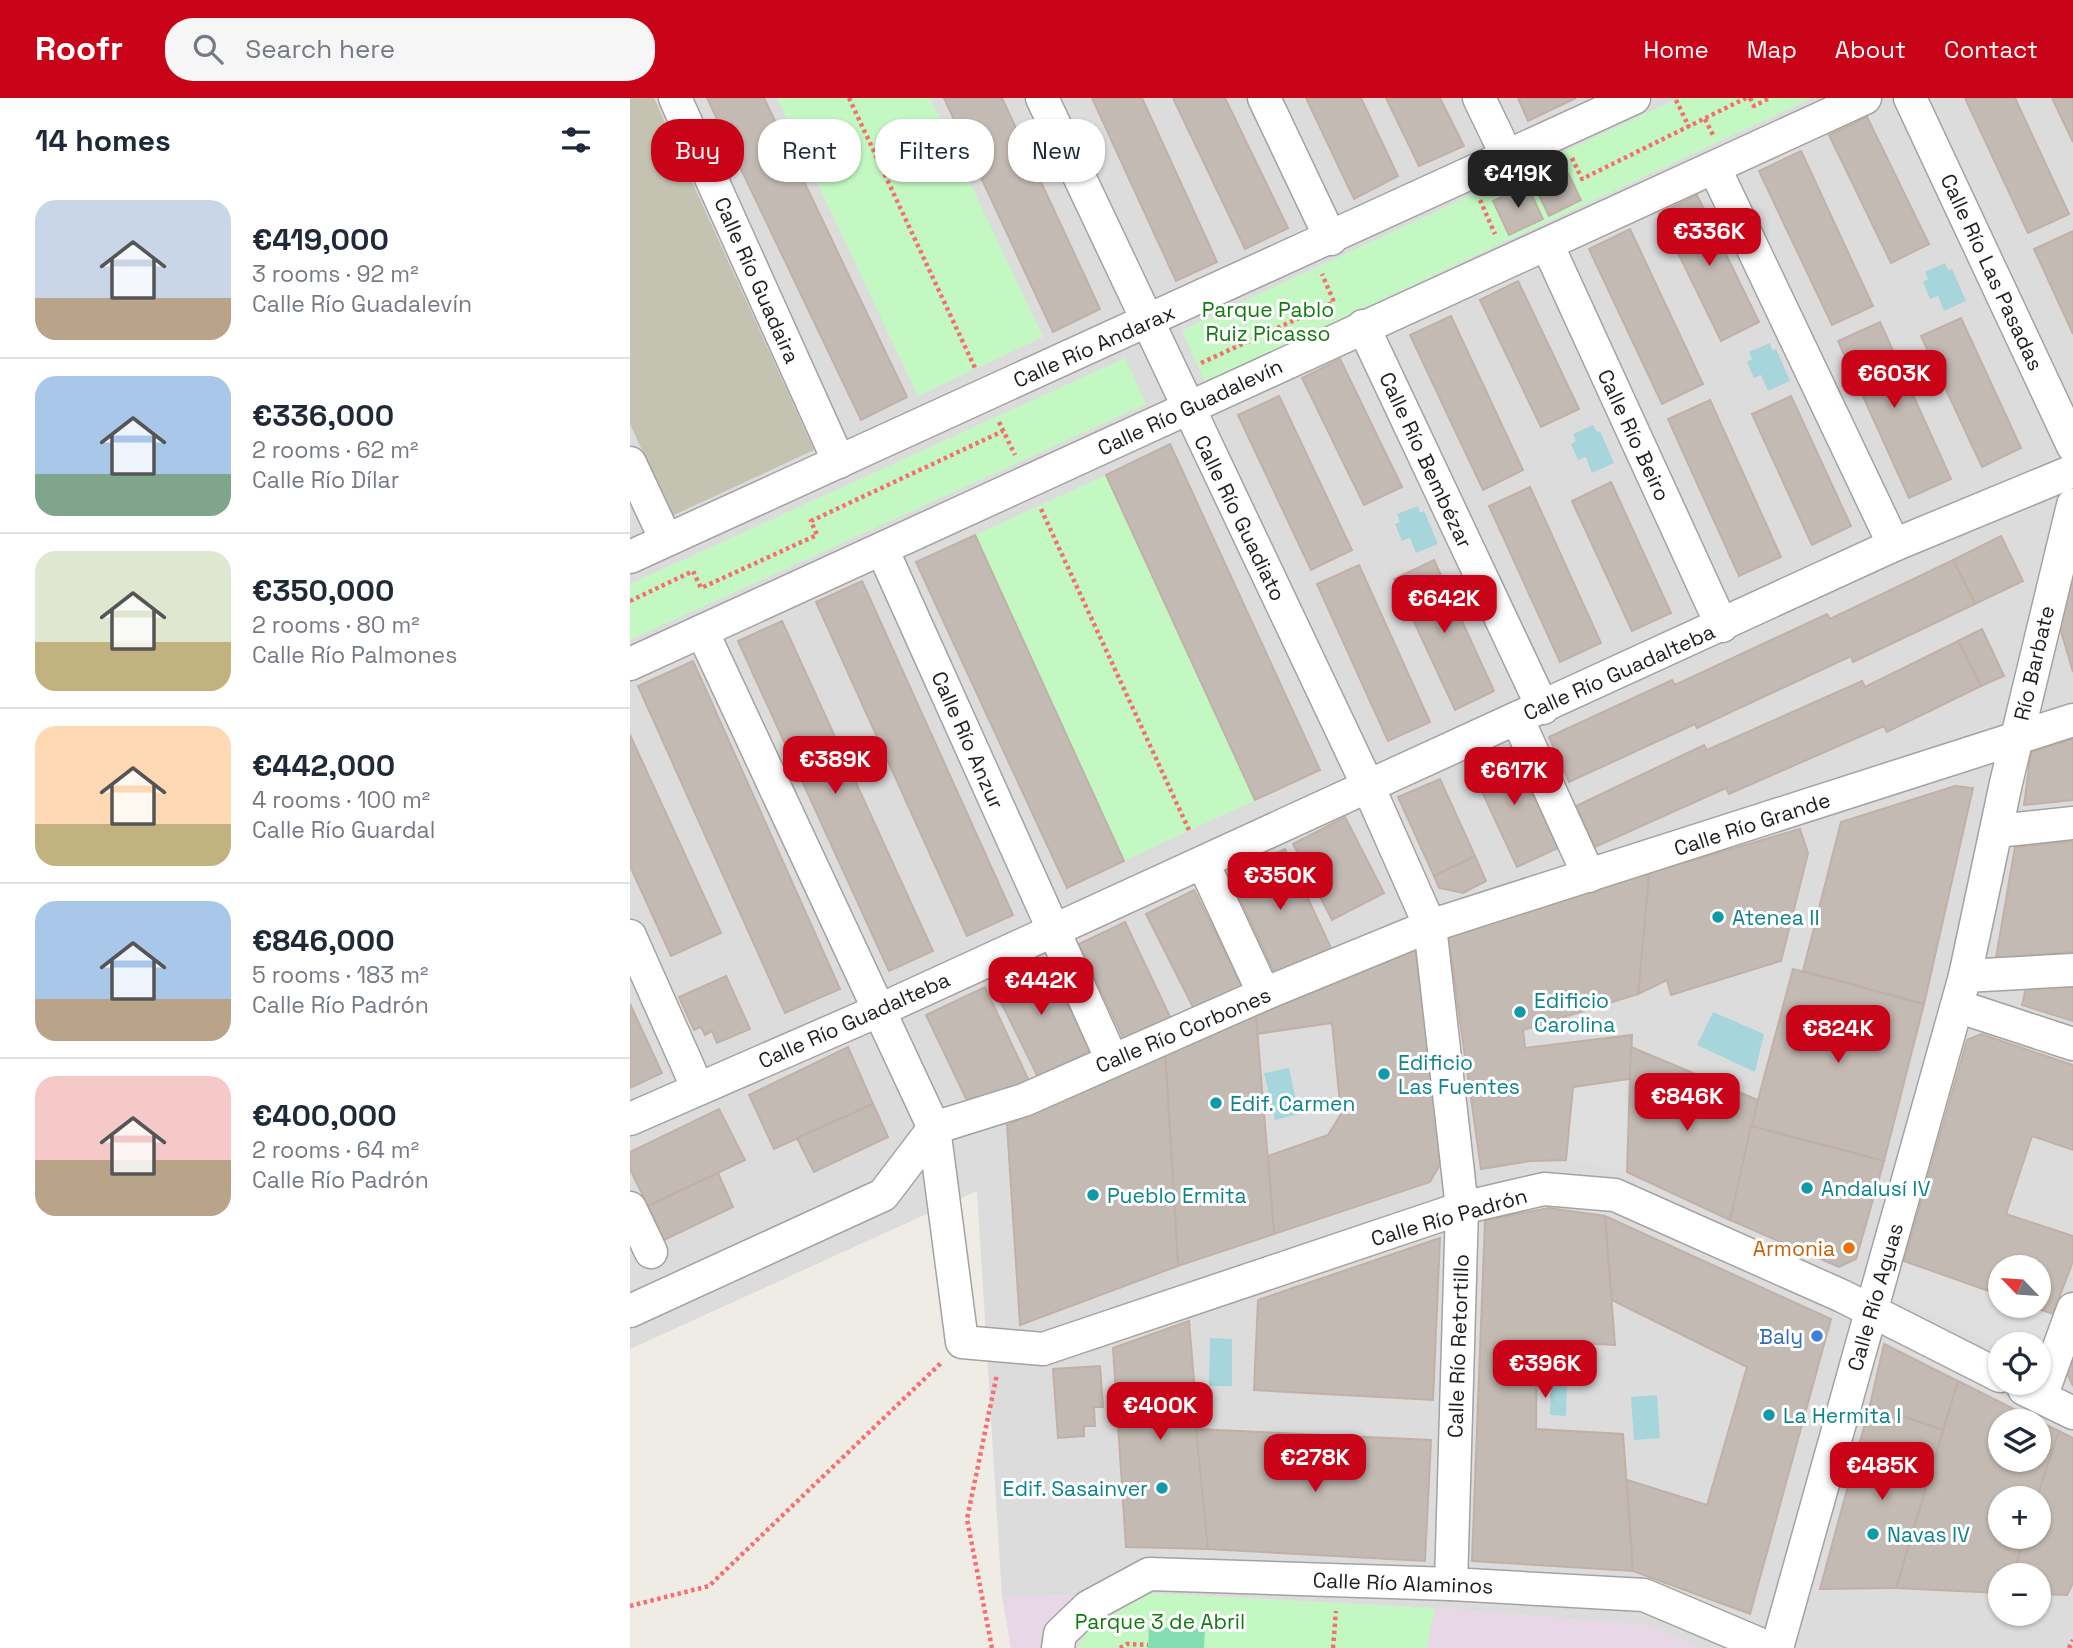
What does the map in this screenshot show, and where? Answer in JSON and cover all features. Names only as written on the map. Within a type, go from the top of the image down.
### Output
[{"type":"street","name":"Calle Río Guadaira","points":[[675,98],[839,462]]},
{"type":"street","name":"Calle Río Guadiato","points":[[1041,98],[1368,786]]},
{"type":"street","points":[[1264,98],[1332,253]]},
{"type":"street","points":[[1479,98],[1507,156]]},
{"type":"street","name":"Calle Río Andarax","points":[[630,557],[1146,323],[1332,253],[1507,156],[1634,98]]},
{"type":"street","name":"Calle Río Guadalevín","points":[[630,664],[1547,244],[1716,156],[1865,98]]},
{"type":"street","name":"Calle Río Las Pasadas","points":[[1910,98],[2073,446]]},
{"type":"street","points":[[1716,156],[1894,545]]},
{"type":"street","name":"Calle Río Beiro","points":[[1547,244],[1721,626]]},
{"type":"street","name":"Calle Río Bembézar","points":[[1363,326],[1530,713],[1588,876]]},
{"type":"street","points":[[630,463],[666,540]]},
{"type":"street","name":"Calle Río Guadalteba","points":[[630,1119],[880,1010],[1894,545],[2073,471]]},
{"type":"street","name":"Río Barbate","points":[[2016,740],[2064,570],[2073,505]]},
{"type":"street","name":"Calle Río Anzur","points":[[883,550],[1112,1060]]},
{"type":"street","points":[[702,631],[934,1128],[962,1342],[1003,1346]]},
{"type":"street","name":"Calle Río Grande","points":[[1430,926],[2073,720]]},
{"type":"street","name":"Calle Río Aguas","points":[[1777,1648],[1961,991],[2016,740]]},
{"type":"street","name":"Calle Río Retortillo","points":[[1368,786],[1430,926],[1462,1208],[1451,1584]]},
{"type":"street","points":[[1997,831],[2073,823]]},
{"type":"street","points":[[1203,863],[1264,994]]},
{"type":"street","name":"Calle Río Corbones","points":[[934,1128],[1024,1100],[1264,994],[1430,926]]},
{"type":"street","points":[[630,936],[698,1089]]},
{"type":"street","points":[[1961,991],[2073,970]]},
{"type":"street","points":[[1961,991],[2073,1044]]},
{"type":"street","points":[[630,1311],[883,1195],[934,1128]]},
{"type":"street","name":"Calle Río Padrón","points":[[1003,1346],[1043,1349],[1462,1208],[1544,1189],[1615,1195],[1871,1311],[1988,1370]]},
{"type":"street","points":[[630,1208],[650,1252]]},
{"type":"street","points":[[2041,1397],[2073,1309]]},
{"type":"street","points":[[2037,1395],[2073,1413]]},
{"type":"street","name":"Calle Río Alaminos","points":[[1058,1648],[1060,1634],[1088,1607],[1149,1574],[1451,1584],[1644,1595],[1769,1648]]},
{"type":"path","points":[[849,98],[975,369]]},
{"type":"path","points":[[1560,163],[1572,157],[1582,179],[1748,98],[1754,106],[1770,98]]},
{"type":"path","points":[[1676,100],[1689,128]]},
{"type":"path","points":[[1705,119],[1716,156]]},
{"type":"path","points":[[1468,205],[1491,195]]},
{"type":"path","points":[[1480,200],[1500,244]]},
{"type":"path","points":[[1197,365],[1334,302],[1321,272],[1332,253]]},
{"type":"path","points":[[996,416],[1018,463]]},
{"type":"path","points":[[630,601],[694,571],[701,588],[713,583],[817,535],[811,522],[1003,431]]},
{"type":"path","points":[[1039,505],[1189,830]]},
{"type":"path","points":[[630,1606],[709,1586],[962,1342]]},
{"type":"path","points":[[992,1648],[967,1519],[1003,1346]]},
{"type":"path","points":[[1334,1648],[1336,1603]]},
{"type":"path","points":[[2069,1648],[2073,1640]]},
{"type":"path","points":[[1120,1648],[1128,1644],[1148,1645]]},
{"type":"shaded area","points":[[630,98],[2073,98],[2073,1648],[1700,1648],[1648,1626],[1435,1608],[1148,1593],[1002,1597],[977,1191],[630,1349]]},
{"type":"shaded area","points":[[630,98],[654,98],[664,119],[651,119],[651,182],[692,182],[814,450],[672,516],[630,424]]},
{"type":"shaded area","points":[[1630,1079],[1627,1172],[1566,1160],[1573,1087]]},
{"type":"shaded area","points":[[1904,1261],[1988,1291],[1988,1318],[2051,1318],[2053,1314],[2046,1332],[1988,1332],[1988,1343],[1893,1299]]},
{"type":"shaded area","points":[[1148,1593],[1435,1608],[1648,1626],[1700,1648],[1011,1648],[1002,1597]]},
{"type":"green space","points":[[777,98],[930,98],[940,119],[875,119],[875,182],[970,182],[1043,337],[918,396],[817,182],[861,182],[861,119],[787,119]]},
{"type":"green space","name":"Parque Pablo Ruiz Picasso","points":[[1679,98],[1812,98],[1205,382],[1182,330]]},
{"type":"green space","points":[[1125,358],[1146,404],[630,640],[630,584]]},
{"type":"green space","points":[[1106,475],[1255,800],[1124,861],[975,535]]},
{"type":"green space","name":"Parque 3 de Abril","points":[[1148,1593],[1435,1608],[1427,1648],[1077,1648],[1089,1629]]},
{"type":"green space","points":[[1149,1627],[1205,1629],[1204,1648],[1148,1648]]},
{"type":"water","points":[[1945,263],[1948,270],[1952,269],[1966,301],[1944,311],[1938,296],[1930,299],[1923,282],[1928,279],[1925,272]]},
{"type":"water","points":[[1770,343],[1772,350],[1776,349],[1790,381],[1768,391],[1761,375],[1754,378],[1747,362],[1752,359],[1749,352]]},
{"type":"water","points":[[1593,425],[1597,432],[1600,431],[1614,463],[1592,473],[1586,457],[1578,460],[1571,444],[1576,441],[1573,434]]},
{"type":"water","points":[[1418,506],[1420,513],[1424,511],[1438,544],[1416,553],[1410,538],[1402,541],[1395,524],[1400,522],[1397,514]]},
{"type":"water","points":[[1713,1012],[1764,1034],[1755,1072],[1697,1045]]},
{"type":"water","points":[[1289,1068],[1299,1114],[1275,1120],[1264,1073]]},
{"type":"water","points":[[1210,1338],[1232,1339],[1232,1386],[1209,1386]]},
{"type":"water","points":[[1551,1379],[1567,1380],[1566,1416],[1550,1415]]},
{"type":"water","points":[[1657,1395],[1660,1438],[1634,1440],[1631,1397]]},
{"type":"building","points":[[707,98],[764,98],[774,119],[758,119],[758,182],[804,182],[907,397],[861,420],[744,175],[744,119],[717,119]]},
{"type":"building","points":[[944,98],[1002,98],[1012,119],[1008,119],[1008,182],[1041,182],[1100,309],[1053,332],[983,182],[994,182],[994,119],[954,119]]},
{"type":"building","points":[[1092,98],[1142,98],[1217,262],[1176,281],[1105,126],[1105,119],[1102,119]]},
{"type":"building","points":[[1173,98],[1225,98],[1288,228],[1245,249]]},
{"type":"building","points":[[1306,98],[1361,98],[1398,176],[1354,199]]},
{"type":"building","points":[[1386,98],[1440,98],[1464,146],[1419,166]]},
{"type":"building","points":[[1518,98],[1576,98],[1528,121]]},
{"type":"building","points":[[1965,98],[2015,98],[2069,214],[2028,233]]},
{"type":"building","points":[[2052,98],[2073,98],[2073,142]]},
{"type":"building","points":[[1867,117],[1929,244],[1891,263],[1829,135]]},
{"type":"building","points":[[1801,151],[1873,306],[1832,325],[1759,171]]},
{"type":"building","points":[[1568,173],[1581,200],[1549,216],[1536,189]]},
{"type":"building","points":[[1527,185],[1543,219],[1509,235],[1493,201]]},
{"type":"building","points":[[1697,195],[1759,322],[1721,341],[1659,214]]},
{"type":"building","points":[[1630,229],[1703,384],[1662,404],[1589,249]]},
{"type":"building","points":[[2073,231],[2073,334],[2034,249]]},
{"type":"building","points":[[1518,281],[1579,409],[1541,427],[1480,300]]},
{"type":"building","points":[[1451,316],[1523,470],[1483,490],[1410,335]]},
{"type":"building","points":[[1961,318],[2021,448],[1982,467],[1921,336]]},
{"type":"building","points":[[1880,322],[1951,479],[1909,498],[1838,341]]},
{"type":"building","points":[[1340,359],[1402,487],[1364,505],[1302,378]]},
{"type":"building","points":[[1279,396],[1352,550],[1311,570],[1238,415]]},
{"type":"building","points":[[1791,396],[1851,526],[1812,545],[1752,414]]},
{"type":"building","points":[[1710,400],[1781,557],[1739,576],[1668,419]]},
{"type":"building","points":[[1170,444],[1320,770],[1255,800],[1106,475]]},
{"type":"building","points":[[1611,482],[1671,613],[1632,631],[1572,501]]},
{"type":"building","points":[[1530,487],[1601,643],[1560,662],[1489,506]]},
{"type":"building","points":[[975,535],[1124,861],[1067,888],[916,562]]},
{"type":"building","points":[[2001,536],[2023,581],[1975,604],[1953,560]]},
{"type":"building","points":[[1434,560],[1494,691],[1455,710],[1394,579]]},
{"type":"building","points":[[1953,560],[1975,604],[1853,662],[1851,656],[1697,728],[1695,724],[1569,782],[1549,737],[1672,680],[1675,685],[1827,614],[1830,619]]},
{"type":"building","points":[[1359,565],[1430,722],[1388,741],[1317,584]]},
{"type":"building","points":[[2073,577],[2073,672],[2059,624]]},
{"type":"building","points":[[862,581],[1013,915],[967,936],[816,602]]},
{"type":"building","points":[[782,621],[933,951],[889,971],[738,641]]},
{"type":"building","points":[[1982,629],[2004,676],[1981,686],[1958,641]]},
{"type":"building","points":[[1958,641],[1981,686],[1887,732],[1884,726],[1729,794],[1726,788],[1595,847],[1576,806],[1704,745],[1707,750],[1862,681],[1865,687]]},
{"type":"building","points":[[693,661],[840,989],[785,1013],[638,686]]},
{"type":"building","points":[[630,735],[721,933],[671,956],[630,866]]},
{"type":"building","points":[[2073,739],[2073,800],[2024,805],[2031,752]]},
{"type":"building","points":[[1511,747],[1558,848],[1517,867],[1470,766]]},
{"type":"building","points":[[1440,779],[1475,856],[1434,876],[1398,797]]},
{"type":"building","points":[[1955,786],[1973,788],[1924,1004],[1803,971],[1841,822]]},
{"type":"building","points":[[1345,817],[1384,893],[1332,920],[1293,844]]},
{"type":"building","name":"Atenea II","points":[[1800,829],[1808,853],[1781,961],[1671,995],[1667,980],[1638,994],[1649,873]]},
{"type":"building","points":[[2073,841],[2073,952],[1996,958],[2015,847]]},
{"type":"building","points":[[1285,849],[1331,948],[1275,974],[1229,875]]},
{"type":"building","points":[[1475,856],[1486,881],[1463,893],[1439,888],[1434,876]]},
{"type":"building","name":"Edificio Carolina","points":[[1649,873],[1638,994],[1523,1030],[1525,1048],[1632,1035],[1630,1079],[1573,1087],[1566,1160],[1530,1161],[1481,1169],[1448,936]]},
{"type":"building","points":[[1194,890],[1243,988],[1195,1011],[1146,914]]},
{"type":"building","points":[[1125,922],[1172,1021],[1125,1042],[1079,944]]},
{"type":"building","name":"Edificio Las Fuentes","points":[[1415,947],[1442,1161],[1430,1182],[1274,1234],[1268,1156],[1328,1135],[1341,1114],[1332,1023],[1257,1034],[1256,1016]]},
{"type":"building","points":[[1045,958],[1090,1051],[1038,1077],[992,984]]},
{"type":"building","points":[[1793,969],[1924,1004],[1884,1161],[1751,1126]]},
{"type":"building","points":[[726,976],[750,1029],[717,1043],[712,1031],[705,1035],[701,1027],[694,1030],[679,997]]},
{"type":"building","points":[[2073,985],[2073,1021],[2022,1005],[2026,988]]},
{"type":"building","points":[[985,987],[1029,1081],[971,1109],[926,1015]]},
{"type":"building","points":[[630,1004],[662,1073],[630,1088]]},
{"type":"building","name":"Edif. Carmen","points":[[1256,1016],[1274,1234],[1178,1266],[1165,1050]]},
{"type":"building","points":[[1981,1034],[2073,1065],[2073,1150],[2032,1136],[2006,1214],[2073,1236],[2073,1261],[2053,1314],[2051,1255],[1988,1255],[1988,1291],[1904,1261],[1967,1040]]},
{"type":"building","points":[[848,1047],[873,1104],[774,1149],[749,1095]]},
{"type":"building","points":[[1631,1047],[1758,1100],[1730,1220],[1627,1172]]},
{"type":"building","name":"Pueblo Ermita","points":[[1165,1050],[1178,1266],[1020,1325],[1007,1125]]},
{"type":"building","points":[[873,1104],[888,1137],[814,1172],[797,1138]]},
{"type":"building","points":[[719,1109],[745,1160],[648,1206],[630,1169],[630,1152]]},
{"type":"building","name":"Andalusí IV","points":[[1751,1126],[1884,1161],[1856,1259],[1839,1267],[1730,1220]]},
{"type":"building","points":[[718,1173],[733,1207],[664,1240],[648,1206]]},
{"type":"building","points":[[1549,1208],[1605,1216],[1615,1345],[1537,1341],[1536,1429],[1623,1434],[1633,1571],[1472,1561],[1485,1220]]},
{"type":"building","name":"La Hermita I","points":[[1605,1216],[1831,1319],[1750,1614],[1633,1571],[1627,1480],[1707,1505],[1747,1367],[1612,1300]]},
{"type":"building","points":[[1440,1238],[1433,1400],[1254,1390],[1258,1300]]},
{"type":"building","name":"Edif. Sasainver","points":[[1189,1321],[1208,1549],[1126,1547],[1113,1348]]},
{"type":"building","points":[[1884,1344],[1958,1381],[1943,1430],[1870,1405]]},
{"type":"building","points":[[2073,1352],[2073,1386],[2066,1371]]},
{"type":"building","points":[[1100,1366],[1103,1407],[1094,1407],[1095,1426],[1084,1426],[1084,1436],[1058,1438],[1053,1369]]},
{"type":"building","points":[[1958,1381],[2014,1409],[1988,1409],[1988,1472],[2046,1472],[2041,1486],[1988,1486],[1988,1549],[2021,1549],[2017,1563],[1988,1563],[1988,1592],[1896,1588]]},
{"type":"building","name":"Navas IV","points":[[1870,1405],[1943,1430],[1896,1588],[1820,1589]]},
{"type":"building","points":[[2051,1427],[2059,1431],[2051,1455]]},
{"type":"building","points":[[1196,1429],[1431,1440],[1425,1561],[1208,1549]]},
{"type":"building","points":[[2059,1431],[2073,1438],[2073,1583],[2067,1595],[2051,1594],[2051,1563],[2017,1563],[2021,1549],[2051,1549],[2051,1486],[2041,1486],[2046,1472],[2051,1472],[2051,1455]]},
{"type":"place","name":"Atenea II","points":[[1718,917]]},
{"type":"place","name":"Edificio Carolina","points":[[1520,1012]]},
{"type":"place","name":"Edificio Las Fuentes","points":[[1384,1074]]},
{"type":"place","name":"Edif. Carmen","points":[[1216,1103]]},
{"type":"place","name":"Andalusí IV","points":[[1807,1188]]},
{"type":"place","name":"Pueblo Ermita","points":[[1093,1195]]},
{"type":"place","name":"Armonia","points":[[1849,1248]]},
{"type":"place","name":"Baly","points":[[1817,1336]]},
{"type":"place","name":"La Hermita I","points":[[1769,1415]]},
{"type":"place","name":"Edif. Sasainver","points":[[1162,1488]]},
{"type":"place","name":"Navas IV","points":[[1873,1534]]}]
